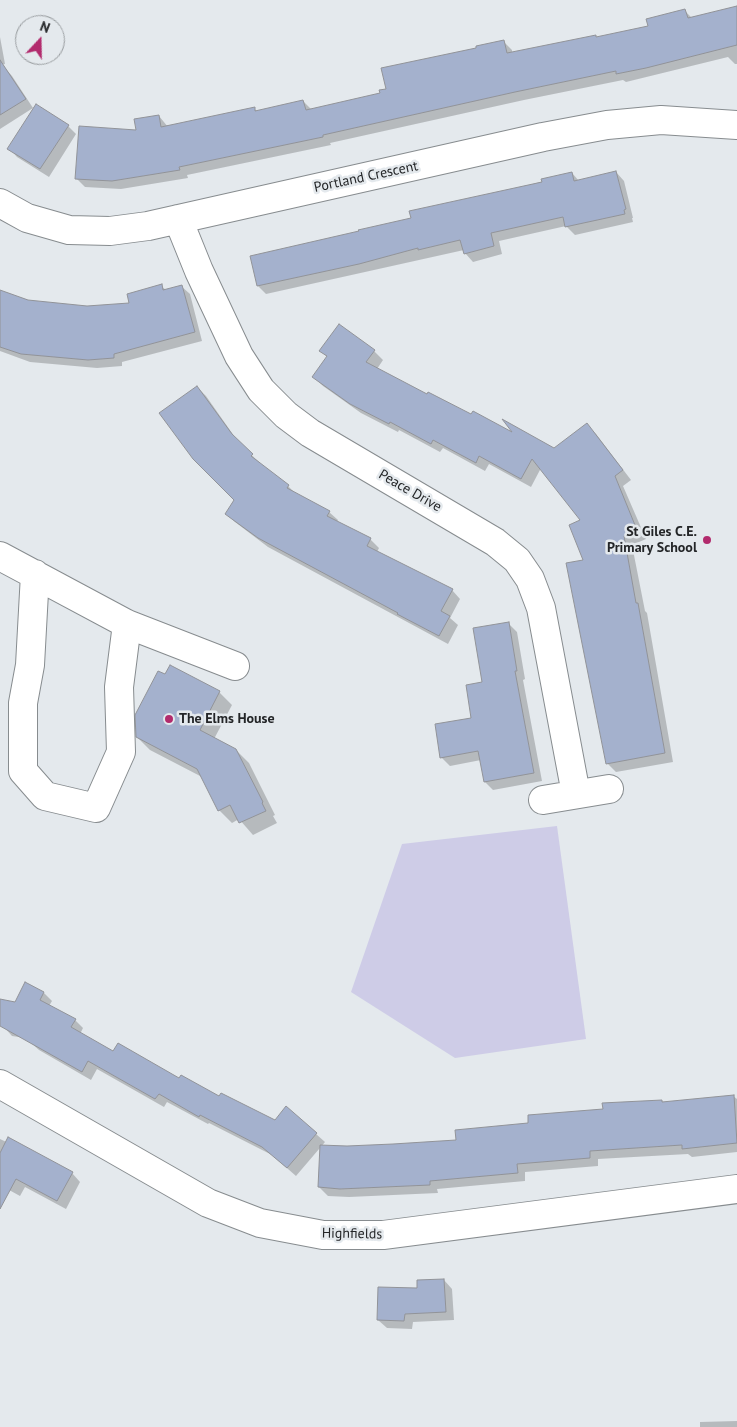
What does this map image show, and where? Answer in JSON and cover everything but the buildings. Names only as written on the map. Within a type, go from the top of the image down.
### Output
[{"type":"street","name":"Portland Crescent","points":[[0,203],[27,218],[69,230],[110,231],[148,226],[543,138],[607,126],[661,120],[737,125]]},
{"type":"street","name":"Peace Drive","points":[[178,219],[199,271],[239,356],[262,390],[286,415],[310,433],[495,542],[517,560],[530,579],[541,608],[576,794]]},
{"type":"street","points":[[0,556],[127,624],[235,666]]},
{"type":"street","points":[[36,574],[30,665],[23,703],[23,771],[45,796],[96,808],[120,752],[119,687],[127,624]]},
{"type":"street","points":[[543,800],[609,788]]},
{"type":"street","name":"Highfields","points":[[0,1084],[208,1203],[260,1223],[323,1235],[393,1234],[737,1189]]},
{"type":"shaded area","points":[[557,826],[586,1039],[455,1058],[351,992],[402,844]]},
{"type":"place","name":"St Giles C.E. Primary School","points":[[707,540]]},
{"type":"place","name":"The Elms House","points":[[169,719]]}]
